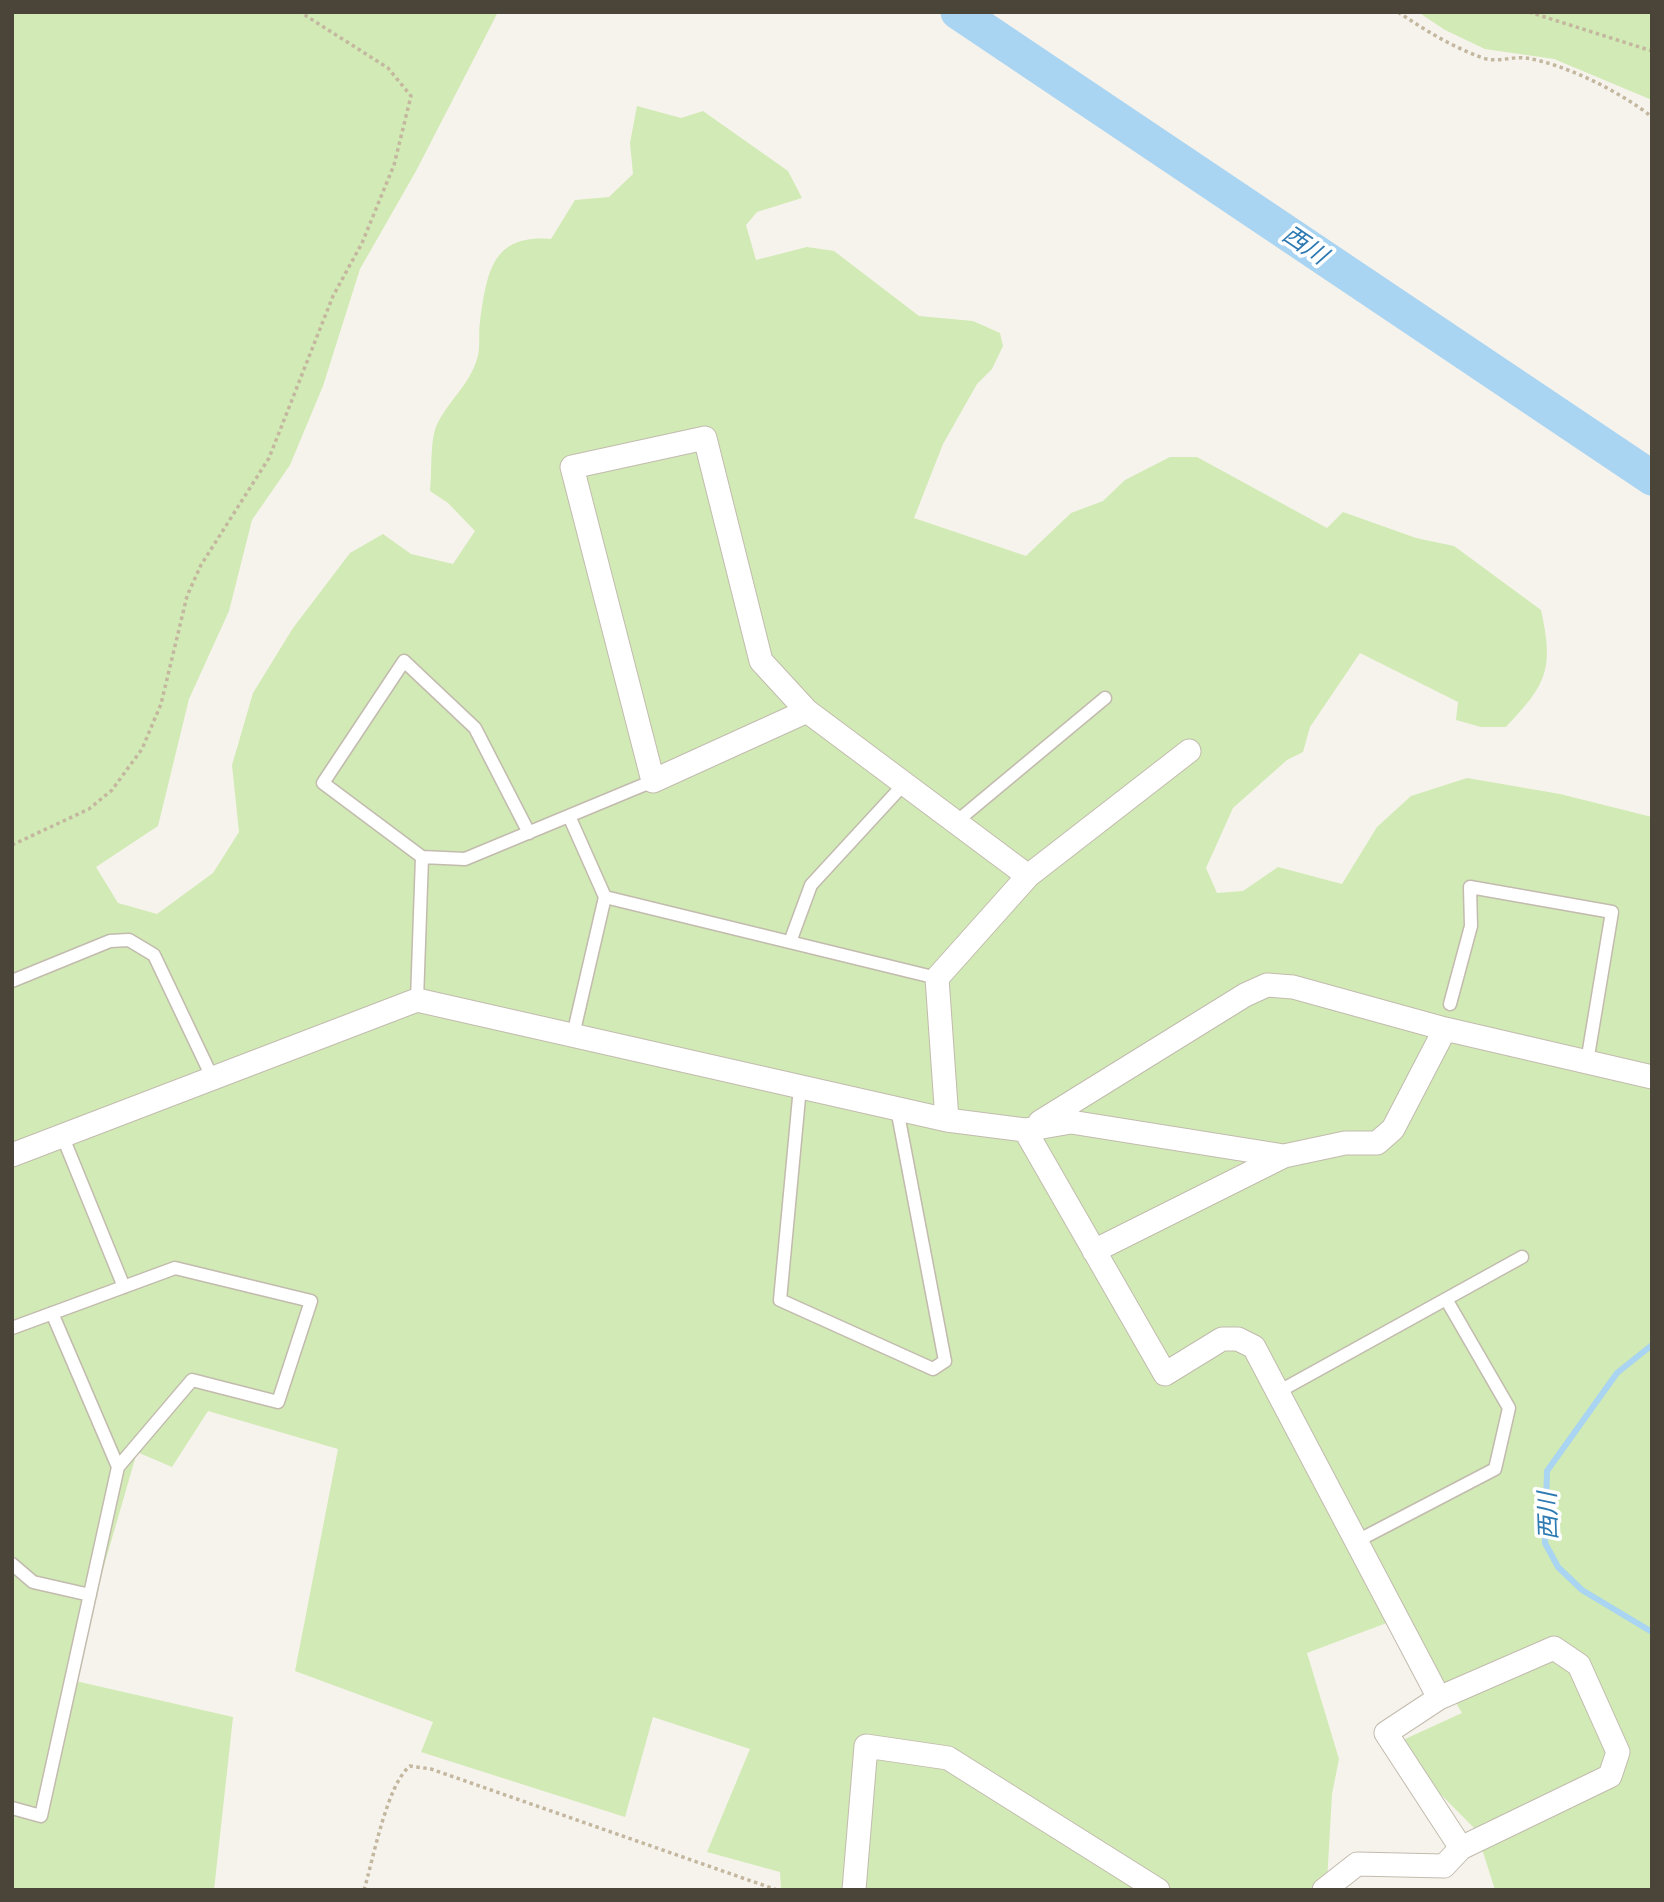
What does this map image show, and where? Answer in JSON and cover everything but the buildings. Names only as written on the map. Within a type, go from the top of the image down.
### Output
[{"type":"street","points":[[807,711],[653,781],[572,467],[705,438],[761,661],[807,711],[1028,876]]},
{"type":"street","points":[[947,1120],[937,978],[1028,876],[1189,751]]},
{"type":"street","points":[[1025,1130],[1245,995],[1267,985],[1293,987],[1445,1029],[1652,1077]]},
{"type":"street","points":[[12,1155],[417,1000],[947,1120],[1025,1130],[1071,1122],[1284,1156]]},
{"type":"street","points":[[1094,1251],[1284,1156],[1345,1143],[1377,1143],[1393,1129],[1445,1029]]},
{"type":"street","points":[[1025,1130],[1165,1374],[1222,1339],[1238,1339],[1254,1347],[1439,1698]]},
{"type":"street","points":[[1324,1890],[1357,1864],[1444,1866],[1461,1848],[1610,1776],[1618,1752],[1579,1665],[1553,1648],[1439,1698],[1386,1733],[1461,1848]]},
{"type":"street","points":[[854,1890],[866,1746],[948,1758],[1158,1890]]},
{"type":"lane","points":[[529,833],[475,728],[404,661],[323,783],[422,857],[465,859],[529,833],[653,781]]},
{"type":"lane","points":[[956,822],[1105,698]]},
{"type":"lane","points":[[790,942],[811,885],[904,784]]},
{"type":"lane","points":[[569,816],[605,897],[573,1035]]},
{"type":"lane","points":[[417,1000],[422,857]]},
{"type":"lane","points":[[1450,1004],[1471,926],[1470,887],[1612,912],[1587,1062]]},
{"type":"lane","points":[[605,897],[937,978]]},
{"type":"lane","points":[[12,981],[110,942],[129,940],[154,955],[212,1077]]},
{"type":"lane","points":[[800,1087],[780,1300],[933,1369],[944,1361],[897,1109]]},
{"type":"lane","points":[[62,1135],[124,1287]]},
{"type":"lane","points":[[1278,1392],[1522,1257]]},
{"type":"lane","points":[[12,1328],[175,1268],[311,1301],[278,1402],[192,1380],[118,1467],[41,1816],[12,1808]]},
{"type":"lane","points":[[1357,1541],[1495,1469],[1509,1408],[1446,1298]]},
{"type":"lane","points":[[52,1313],[118,1467]]},
{"type":"lane","points":[[12,1564],[33,1582],[90,1595]]},
{"type":"path","points":[[12,845],[89,809],[112,790],[142,748],[161,704],[187,596],[201,565],[269,458],[333,296],[362,243],[394,165],[411,96],[388,68],[300,12]]},
{"type":"path","points":[[1398,12],[1442,40],[1485,59],[1506,61],[1524,57],[1593,80],[1634,102],[1652,117]]},
{"type":"path","points":[[1529,12],[1652,51]]},
{"type":"path","points":[[364,1890],[392,1798],[403,1772],[410,1766],[431,1769],[777,1890]]},
{"type":"green space","points":[[12,12],[498,12],[416,171],[360,269],[323,386],[290,465],[252,520],[229,611],[189,699],[158,826],[96,867],[118,903],[157,914],[213,873],[239,832],[232,765],[253,693],[293,628],[350,553],[383,534],[411,554],[453,564],[475,531],[448,503],[430,491],[432,449],[440,418],[469,378],[477,359],[479,327],[490,272],[504,250],[516,243],[531,239],[551,239],[575,200],[609,197],[633,174],[630,143],[637,106],[681,118],[703,111],[788,171],[802,198],[757,212],[746,225],[756,260],[807,247],[834,251],[919,316],[973,321],[1000,333],[1003,346],[992,369],[977,384],[943,444],[914,518],[1026,556],[1071,513],[1103,501],[1125,480],[1170,457],[1197,457],[1327,528],[1343,512],[1416,538],[1454,546],[1541,610],[1547,647],[1544,674],[1531,699],[1506,727],[1481,727],[1456,720],[1458,702],[1360,653],[1310,727],[1303,752],[1287,760],[1233,808],[1206,868],[1217,893],[1243,891],[1278,867],[1342,884],[1377,827],[1411,796],[1467,778],[1560,794],[1652,817],[1652,1890],[1495,1890],[1476,1830],[1392,1745],[1462,1713],[1405,1616],[1307,1653],[1339,1759],[1332,1794],[1327,1882],[1335,1890],[781,1890],[780,1872],[707,1852],[750,1749],[653,1717],[625,1817],[421,1752],[433,1722],[295,1671],[338,1449],[208,1411],[172,1467],[137,1452],[71,1680],[233,1717],[214,1890],[12,1890]]},
{"type":"green space","points":[[1418,12],[1652,12],[1652,100],[1554,59],[1485,49],[1445,30]]},
{"type":"waterway","name":"西川","points":[[958,12],[1652,478]]},
{"type":"waterway","name":"西川","points":[[1652,1345],[1617,1373],[1547,1471],[1545,1543],[1558,1567],[1582,1590],[1652,1632]]}]
